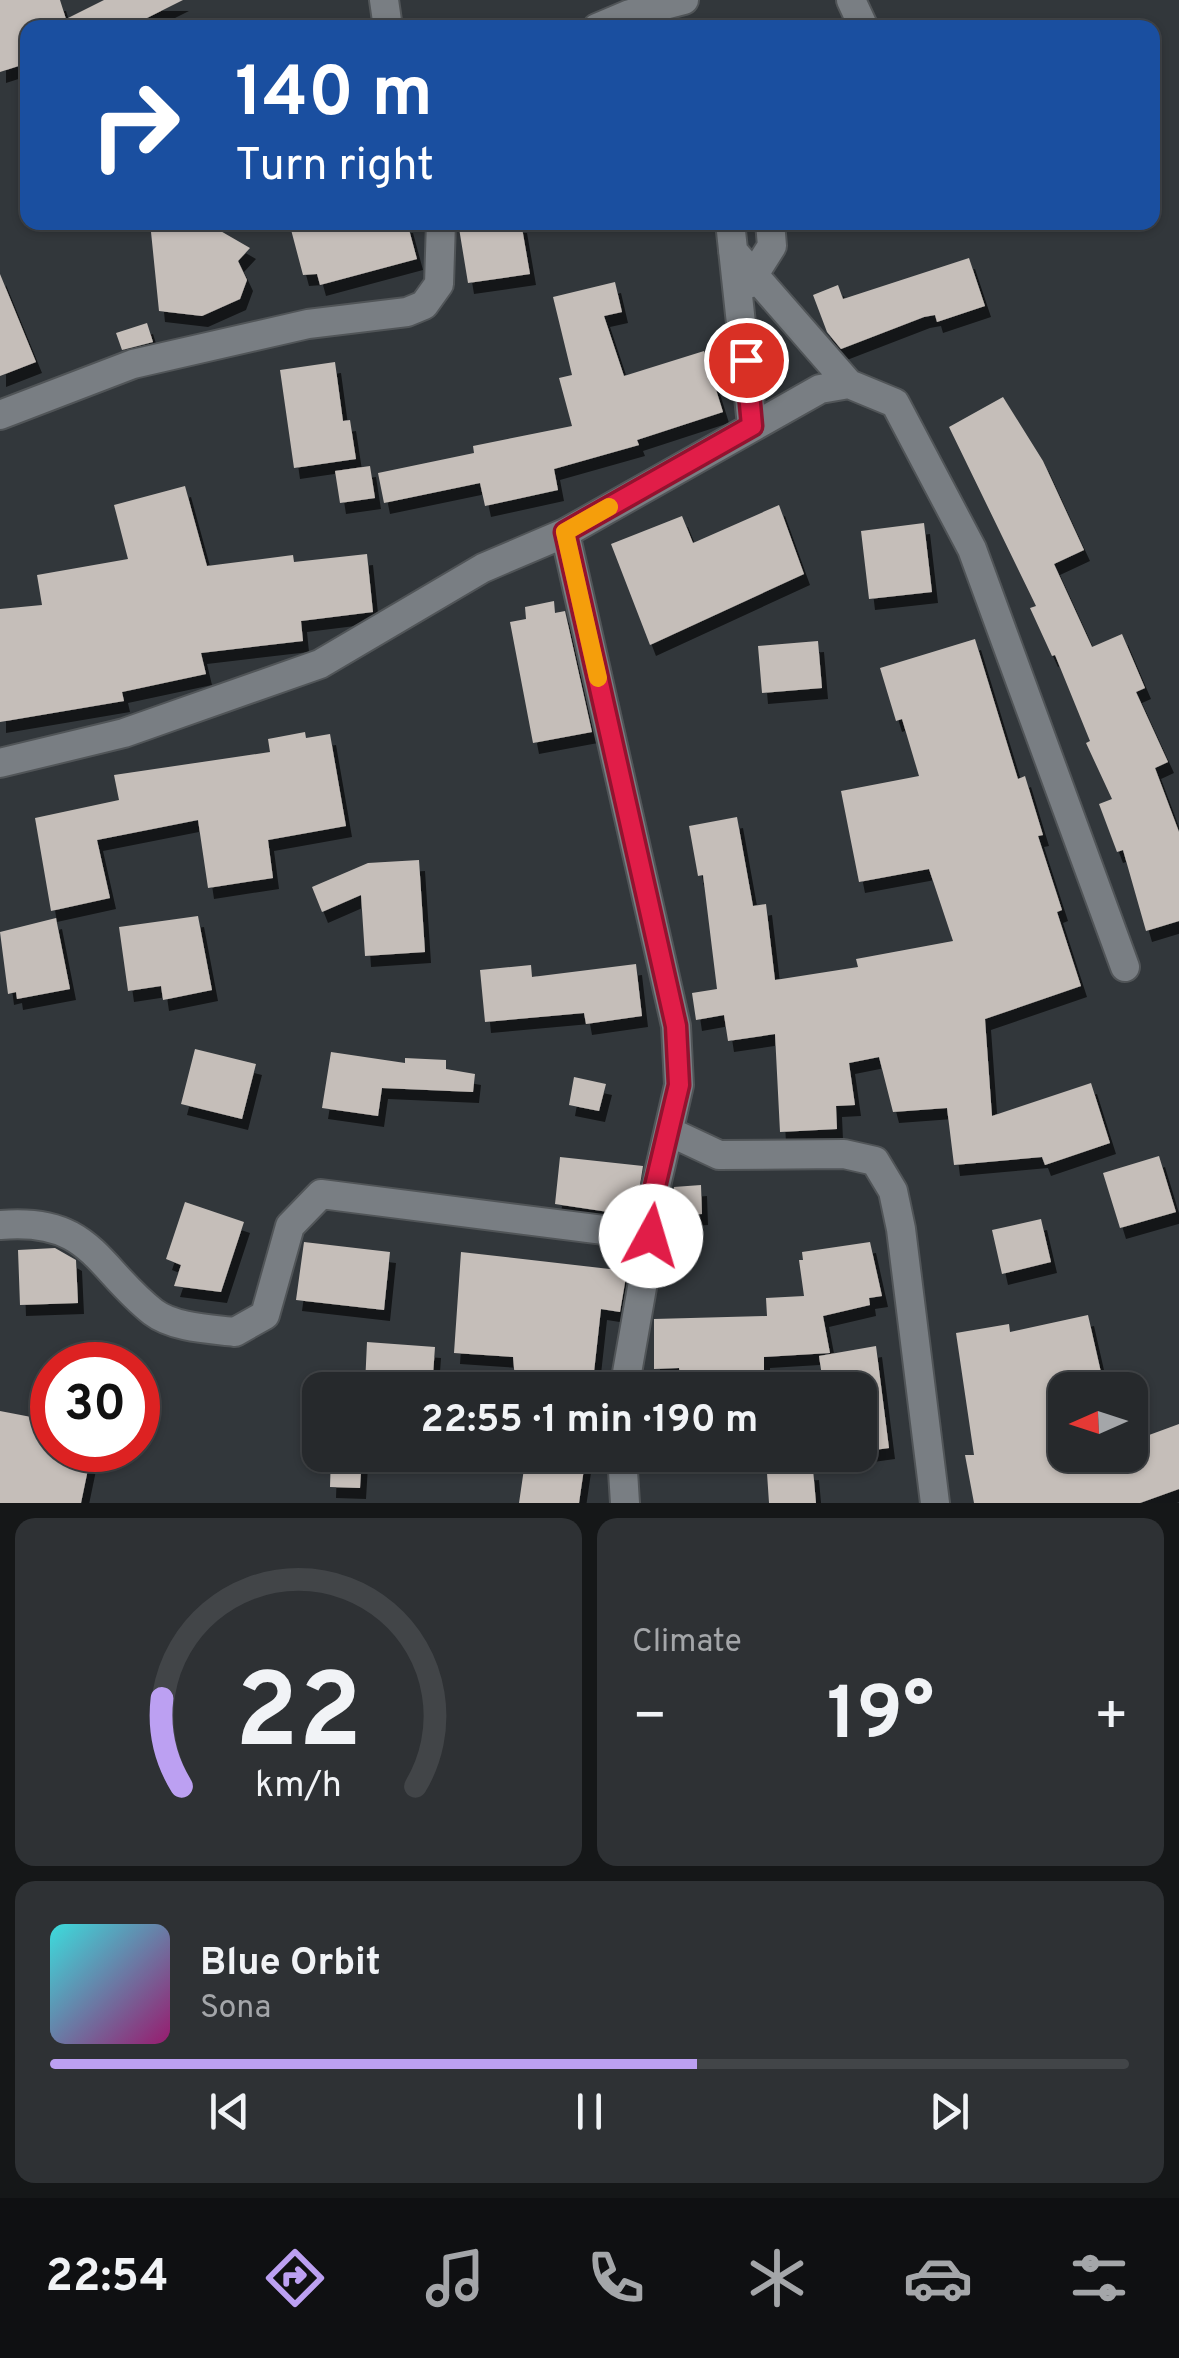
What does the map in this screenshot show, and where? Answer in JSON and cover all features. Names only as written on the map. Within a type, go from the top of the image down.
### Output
[{"type":"street","points":[[644,20],[684,0]]},
{"type":"street","points":[[0,414],[133,364],[308,324],[407,312],[424,305],[439,284],[440,230]]},
{"type":"street","points":[[748,283],[772,246],[771,230]]},
{"type":"street","points":[[732,237],[748,283],[752,426]]},
{"type":"street","points":[[748,283],[848,384],[895,403],[972,549],[1124,967]]},
{"type":"street","points":[[0,763],[124,733],[320,664],[484,568],[565,532],[820,389],[848,384]]},
{"type":"street","points":[[565,532],[676,1026],[679,1085],[652,1199],[651,1236],[627,1372]]},
{"type":"street","points":[[670,1132],[719,1155],[844,1154],[875,1161],[893,1190],[901,1229],[935,1503]]},
{"type":"street","points":[[0,1225],[26,1222],[86,1242],[156,1314],[236,1332],[265,1315],[290,1226],[321,1194],[651,1236]]},
{"type":"street","points":[[623,1472],[625,1503]]},
{"type":"building","points":[[0,0],[60,0],[66,19],[104,0],[183,0],[143,20],[20,20],[20,66],[0,72]]},
{"type":"building","points":[[151,230],[219,230],[250,248],[238,261],[247,280],[240,299],[202,316],[159,311]]},
{"type":"building","points":[[291,230],[409,230],[417,259],[320,285],[317,274],[303,275]]},
{"type":"building","points":[[459,230],[522,230],[530,274],[468,283]]},
{"type":"building","points":[[969,258],[985,306],[937,322],[935,315],[924,317],[841,349],[827,332],[813,295],[838,285],[843,299]]},
{"type":"building","points":[[0,274],[36,362],[0,376]]},
{"type":"building","points":[[615,282],[622,312],[604,316],[624,376],[704,351],[723,412],[637,440],[639,445],[554,469],[558,490],[485,506],[480,483],[384,503],[378,473],[474,453],[473,446],[572,426],[559,378],[572,375],[553,297]]},
{"type":"building","points":[[147,323],[153,342],[122,350],[116,333]]},
{"type":"building","points":[[335,362],[343,421],[350,420],[356,459],[294,468],[280,370]]},
{"type":"building","points":[[1003,397],[1043,461],[1084,550],[1054,564],[1092,647],[1122,634],[1145,688],[1136,692],[1168,762],[1155,768],[1179,832],[1179,921],[1146,931],[1123,850],[1117,852],[1099,804],[1112,799],[1086,743],[1090,741],[1055,655],[1052,656],[1030,608],[1036,606],[949,427]]},
{"type":"building","points":[[370,466],[375,498],[340,503],[335,471]]},
{"type":"building","points":[[185,486],[207,566],[293,555],[294,562],[367,554],[373,612],[301,621],[303,641],[201,653],[206,674],[122,692],[124,701],[0,722],[0,609],[42,605],[37,575],[128,559],[114,505]]},
{"type":"building","points":[[779,505],[804,574],[650,645],[611,544],[682,516],[693,543]]},
{"type":"building","points":[[924,523],[932,592],[869,599],[861,531]]},
{"type":"building","points":[[554,601],[555,613],[565,611],[592,732],[533,743],[510,622],[526,619],[525,607]]},
{"type":"building","points":[[975,639],[1018,779],[1025,776],[1043,835],[1038,836],[1062,910],[1057,912],[1081,986],[985,1019],[992,1116],[1091,1083],[1110,1143],[1045,1165],[1042,1157],[954,1165],[947,1108],[893,1112],[879,1057],[849,1063],[855,1105],[836,1106],[837,1129],[780,1132],[775,1034],[728,1041],[724,1015],[696,1020],[692,993],[717,989],[703,875],[698,876],[689,826],[737,817],[753,906],[766,904],[775,980],[858,967],[856,959],[953,941],[929,869],[859,882],[841,791],[919,776],[902,719],[896,721],[880,668]]},
{"type":"building","points":[[818,641],[822,688],[762,693],[758,646]]},
{"type":"building","points":[[305,732],[306,738],[330,734],[346,826],[268,840],[273,878],[208,888],[198,820],[97,840],[110,898],[51,911],[35,818],[119,800],[114,775],[270,752],[268,739]]},
{"type":"building","points":[[419,860],[425,952],[365,956],[361,895],[322,912],[312,887],[368,863]]},
{"type":"building","points":[[198,916],[212,990],[163,1000],[161,986],[128,991],[119,927]]},
{"type":"building","points":[[56,918],[70,989],[17,999],[16,992],[8,994],[0,932]]},
{"type":"building","points":[[636,964],[642,1016],[586,1024],[584,1013],[485,1022],[480,970],[531,965],[532,977]]},
{"type":"building","points":[[195,1049],[256,1064],[242,1119],[181,1104]]},
{"type":"building","points":[[331,1052],[405,1063],[405,1058],[446,1060],[446,1069],[475,1074],[473,1092],[382,1088],[378,1116],[322,1108]]},
{"type":"building","points":[[574,1077],[606,1084],[599,1111],[569,1105]]},
{"type":"building","points":[[1159,1156],[1176,1212],[1120,1228],[1103,1173]]},
{"type":"building","points":[[560,1157],[643,1166],[635,1216],[555,1204]]},
{"type":"building","points":[[701,1185],[702,1214],[670,1216],[674,1187]]},
{"type":"building","points":[[185,1202],[244,1222],[221,1292],[174,1286],[181,1265],[166,1259]]},
{"type":"building","points":[[1041,1219],[1051,1262],[1002,1274],[992,1230]]},
{"type":"building","points":[[304,1242],[390,1252],[384,1310],[296,1300]]},
{"type":"building","points":[[870,1242],[882,1296],[869,1298],[870,1305],[823,1316],[830,1353],[764,1357],[764,1372],[654,1369],[654,1319],[767,1316],[766,1298],[804,1296],[799,1260],[803,1260],[802,1252]]},
{"type":"building","points":[[55,1248],[76,1260],[78,1303],[20,1305],[18,1250]]},
{"type":"building","points":[[461,1252],[627,1271],[620,1312],[601,1309],[594,1372],[514,1372],[513,1357],[454,1353]]},
{"type":"building","points":[[1088,1315],[1101,1372],[1048,1372],[1048,1472],[1148,1472],[1148,1435],[1179,1424],[1179,1489],[1140,1503],[974,1503],[965,1455],[974,1455],[956,1333],[1009,1324],[1010,1332]]},
{"type":"building","points":[[367,1342],[435,1347],[433,1372],[366,1372]]},
{"type":"building","points":[[876,1346],[889,1448],[877,1450],[877,1372],[821,1372],[819,1356]]},
{"type":"building","points":[[0,1411],[30,1417],[30,1472],[87,1472],[81,1503],[0,1503]]},
{"type":"building","points":[[330,1472],[361,1472],[360,1488],[330,1487]]},
{"type":"building","points":[[524,1472],[584,1472],[579,1503],[519,1503]]},
{"type":"building","points":[[813,1472],[816,1503],[769,1503],[767,1473]]},
{"type":"slow traffic","points":[[598,678],[565,532],[609,507]]},
{"type":"route","points":[[651,1236],[652,1199],[679,1085],[676,1026],[565,532],[752,426],[746,360]]}]
